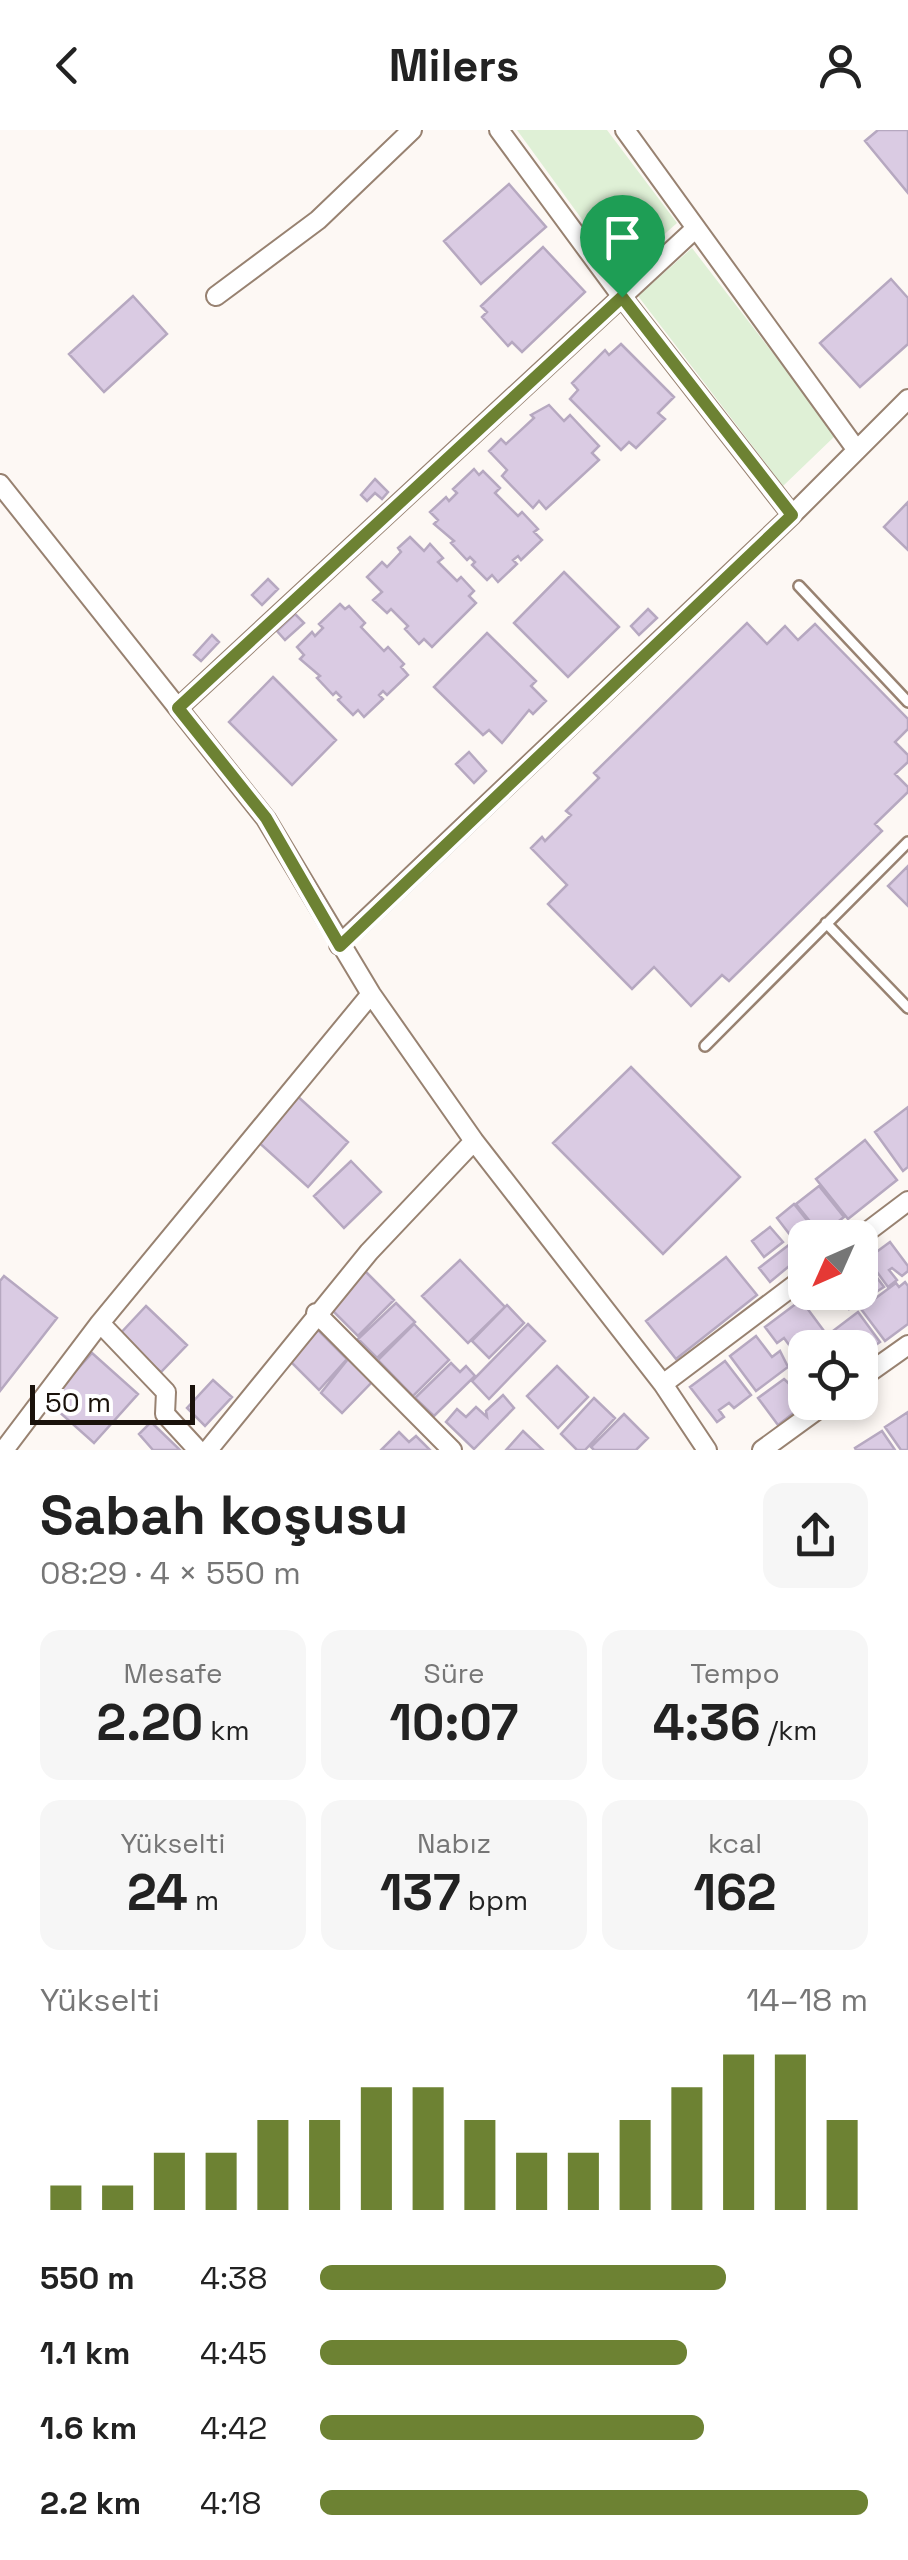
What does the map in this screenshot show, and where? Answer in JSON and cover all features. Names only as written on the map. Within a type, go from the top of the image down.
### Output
[{"type":"street","points":[[216,296],[318,220],[412,130]]},
{"type":"street","points":[[499,130],[622,297],[792,515]]},
{"type":"street","points":[[625,130],[856,449]]},
{"type":"street","points":[[178,708],[696,228]]},
{"type":"street","points":[[340,946],[792,515],[908,399]]},
{"type":"street","points":[[0,484],[266,818],[340,946],[474,1141],[663,1384],[707,1450]]},
{"type":"street","points":[[4,1450],[100,1324],[372,994]]},
{"type":"street","points":[[208,1450],[369,1252],[474,1141]]},
{"type":"street","points":[[878,1223],[908,1200]]},
{"type":"street","points":[[663,1384],[788,1291]]},
{"type":"street","points":[[316,1314],[452,1450]]},
{"type":"street","points":[[100,1324],[166,1392],[165,1414],[198,1450]]},
{"type":"street","points":[[878,1367],[908,1345]]},
{"type":"street","points":[[762,1450],[803,1420]]},
{"type":"lane","points":[[799,586],[908,702]]},
{"type":"lane","points":[[705,1046],[908,842]]},
{"type":"lane","points":[[826,922],[908,1008]]},
{"type":"green space","points":[[517,130],[607,130],[677,223],[621,273]]},
{"type":"green space","points":[[692,248],[836,435],[783,486],[638,296]]},
{"type":"building","points":[[878,130],[908,130],[908,193],[865,141]]},
{"type":"building","points":[[509,184],[546,227],[481,284],[444,241]]},
{"type":"building","points":[[543,247],[585,292],[522,352],[512,342],[508,346],[482,317],[487,312],[481,306]]},
{"type":"building","points":[[891,279],[908,298],[908,344],[860,387],[820,343]]},
{"type":"building","points":[[133,296],[167,334],[104,392],[69,354]]},
{"type":"building","points":[[621,344],[674,397],[658,413],[665,419],[636,448],[629,442],[621,450],[570,399],[578,390],[572,383],[605,350],[609,355]]},
{"type":"building","points":[[549,405],[564,421],[570,415],[599,446],[592,453],[599,460],[546,509],[539,501],[533,508],[502,476],[507,470],[489,451],[501,439],[506,444],[534,418],[531,415]]},
{"type":"building","points":[[474,469],[479,475],[483,471],[500,488],[495,493],[518,516],[522,512],[538,529],[534,532],[542,540],[521,560],[518,556],[513,560],[517,564],[498,582],[492,575],[487,580],[472,565],[475,562],[470,557],[467,560],[451,543],[454,541],[434,524],[438,520],[430,512],[446,497],[449,501],[457,493],[453,489]]},
{"type":"building","points":[[375,479],[388,492],[382,499],[375,493],[367,501],[361,495]]},
{"type":"building","points":[[908,502],[908,550],[884,527]]},
{"type":"building","points":[[410,537],[424,551],[430,544],[443,558],[438,562],[474,591],[469,596],[476,603],[432,647],[424,639],[419,644],[391,609],[387,613],[373,600],[382,592],[367,577],[382,562],[387,567]]},
{"type":"building","points":[[564,572],[619,627],[568,677],[514,623]]},
{"type":"building","points":[[268,579],[278,589],[262,605],[252,595]]},
{"type":"building","points":[[340,604],[345,609],[349,606],[365,623],[361,627],[384,651],[388,647],[404,664],[401,667],[408,675],[387,695],[383,691],[379,695],[383,699],[364,717],[358,710],[353,715],[338,700],[341,697],[336,692],[333,695],[317,678],[320,676],[300,659],[304,655],[297,647],[312,632],[315,636],[323,628],[319,624]]},
{"type":"building","points":[[648,609],[657,618],[639,635],[631,626]]},
{"type":"building","points":[[295,614],[304,623],[285,640],[277,631]]},
{"type":"building","points":[[747,623],[767,644],[785,626],[798,640],[815,624],[908,719],[908,729],[895,742],[908,755],[908,762],[895,774],[908,792],[875,824],[882,831],[729,981],[722,975],[691,1006],[654,967],[632,989],[548,904],[567,885],[531,848],[542,837],[545,841],[571,815],[566,811],[599,778],[594,773]]},
{"type":"building","points":[[487,633],[536,681],[531,686],[546,701],[533,714],[529,710],[502,743],[489,730],[483,735],[434,687]]},
{"type":"building","points":[[212,635],[219,642],[201,661],[194,655]]},
{"type":"building","points":[[273,677],[336,740],[292,785],[229,722]]},
{"type":"building","points":[[469,752],[486,771],[474,783],[456,764]]},
{"type":"building","points":[[908,866],[908,906],[888,886]]},
{"type":"building","points":[[631,1067],[740,1177],[663,1254],[553,1143]]},
{"type":"building","points":[[295,1094],[348,1142],[308,1187],[255,1139]]},
{"type":"building","points":[[908,1107],[908,1167],[903,1171],[875,1132]]},
{"type":"building","points":[[865,1140],[897,1180],[848,1219],[816,1179]]},
{"type":"building","points":[[351,1161],[381,1192],[344,1228],[314,1196]]},
{"type":"building","points":[[819,1186],[844,1217],[809,1220],[796,1204]]},
{"type":"building","points":[[794,1204],[807,1220],[788,1220],[788,1232],[777,1218]]},
{"type":"building","points":[[770,1227],[783,1242],[764,1257],[752,1241]]},
{"type":"building","points":[[890,1242],[908,1266],[902,1276],[892,1268],[889,1270],[897,1280],[888,1287],[878,1273],[878,1251]]},
{"type":"building","points":[[788,1246],[788,1267],[770,1282],[759,1268]]},
{"type":"building","points":[[726,1257],[757,1295],[676,1359],[646,1321]]},
{"type":"building","points":[[460,1260],[505,1307],[468,1343],[422,1296]]},
{"type":"building","points":[[365,1271],[394,1300],[358,1336],[328,1306]]},
{"type":"building","points":[[4,1276],[57,1318],[0,1391],[0,1281]]},
{"type":"building","points":[[905,1282],[908,1286],[908,1324],[885,1341],[862,1310],[878,1310],[878,1296],[896,1283],[899,1287]]},
{"type":"building","points":[[396,1303],[415,1322],[377,1358],[358,1339]]},
{"type":"building","points":[[507,1305],[524,1323],[489,1358],[472,1341]]},
{"type":"building","points":[[146,1306],[187,1345],[161,1372],[117,1337]]},
{"type":"building","points":[[788,1310],[808,1310],[823,1330],[788,1330],[788,1343],[784,1338],[777,1343],[765,1327]]},
{"type":"building","points":[[858,1312],[871,1330],[834,1330]]},
{"type":"building","points":[[414,1324],[449,1360],[413,1396],[378,1360]]},
{"type":"building","points":[[528,1324],[545,1341],[489,1399],[472,1381]]},
{"type":"building","points":[[318,1330],[347,1359],[319,1390],[290,1361]]},
{"type":"building","points":[[756,1336],[772,1357],[780,1351],[788,1367],[756,1391],[730,1356]]},
{"type":"building","points":[[92,1353],[138,1394],[94,1443],[48,1402]]},
{"type":"building","points":[[348,1359],[372,1382],[342,1413],[321,1393]]},
{"type":"building","points":[[725,1361],[751,1395],[734,1408],[729,1403],[719,1410],[724,1417],[717,1422],[690,1387]]},
{"type":"building","points":[[451,1363],[460,1372],[466,1366],[475,1376],[434,1416],[415,1398]]},
{"type":"building","points":[[557,1366],[588,1397],[558,1428],[527,1396]]},
{"type":"building","points":[[784,1379],[788,1383],[788,1417],[778,1425],[758,1398]]},
{"type":"building","points":[[213,1380],[232,1397],[205,1426],[187,1408]]},
{"type":"building","points":[[503,1395],[514,1408],[474,1449],[446,1422],[457,1409],[466,1417],[476,1407],[487,1417],[486,1411]]},
{"type":"building","points":[[594,1398],[615,1418],[585,1450],[577,1450],[561,1434]]},
{"type":"building","points":[[908,1412],[908,1450],[901,1450],[885,1427]]},
{"type":"building","points":[[624,1414],[648,1438],[636,1450],[594,1450],[591,1447]]},
{"type":"building","points":[[151,1422],[180,1450],[153,1450],[139,1434]]},
{"type":"building","points":[[523,1431],[543,1450],[506,1450]]},
{"type":"building","points":[[882,1431],[895,1450],[856,1450],[855,1448]]},
{"type":"building","points":[[399,1432],[409,1442],[416,1436],[430,1450],[381,1450]]},
{"type":"route","points":[[622,297],[792,515],[340,946],[266,818],[178,708],[622,297]]}]
